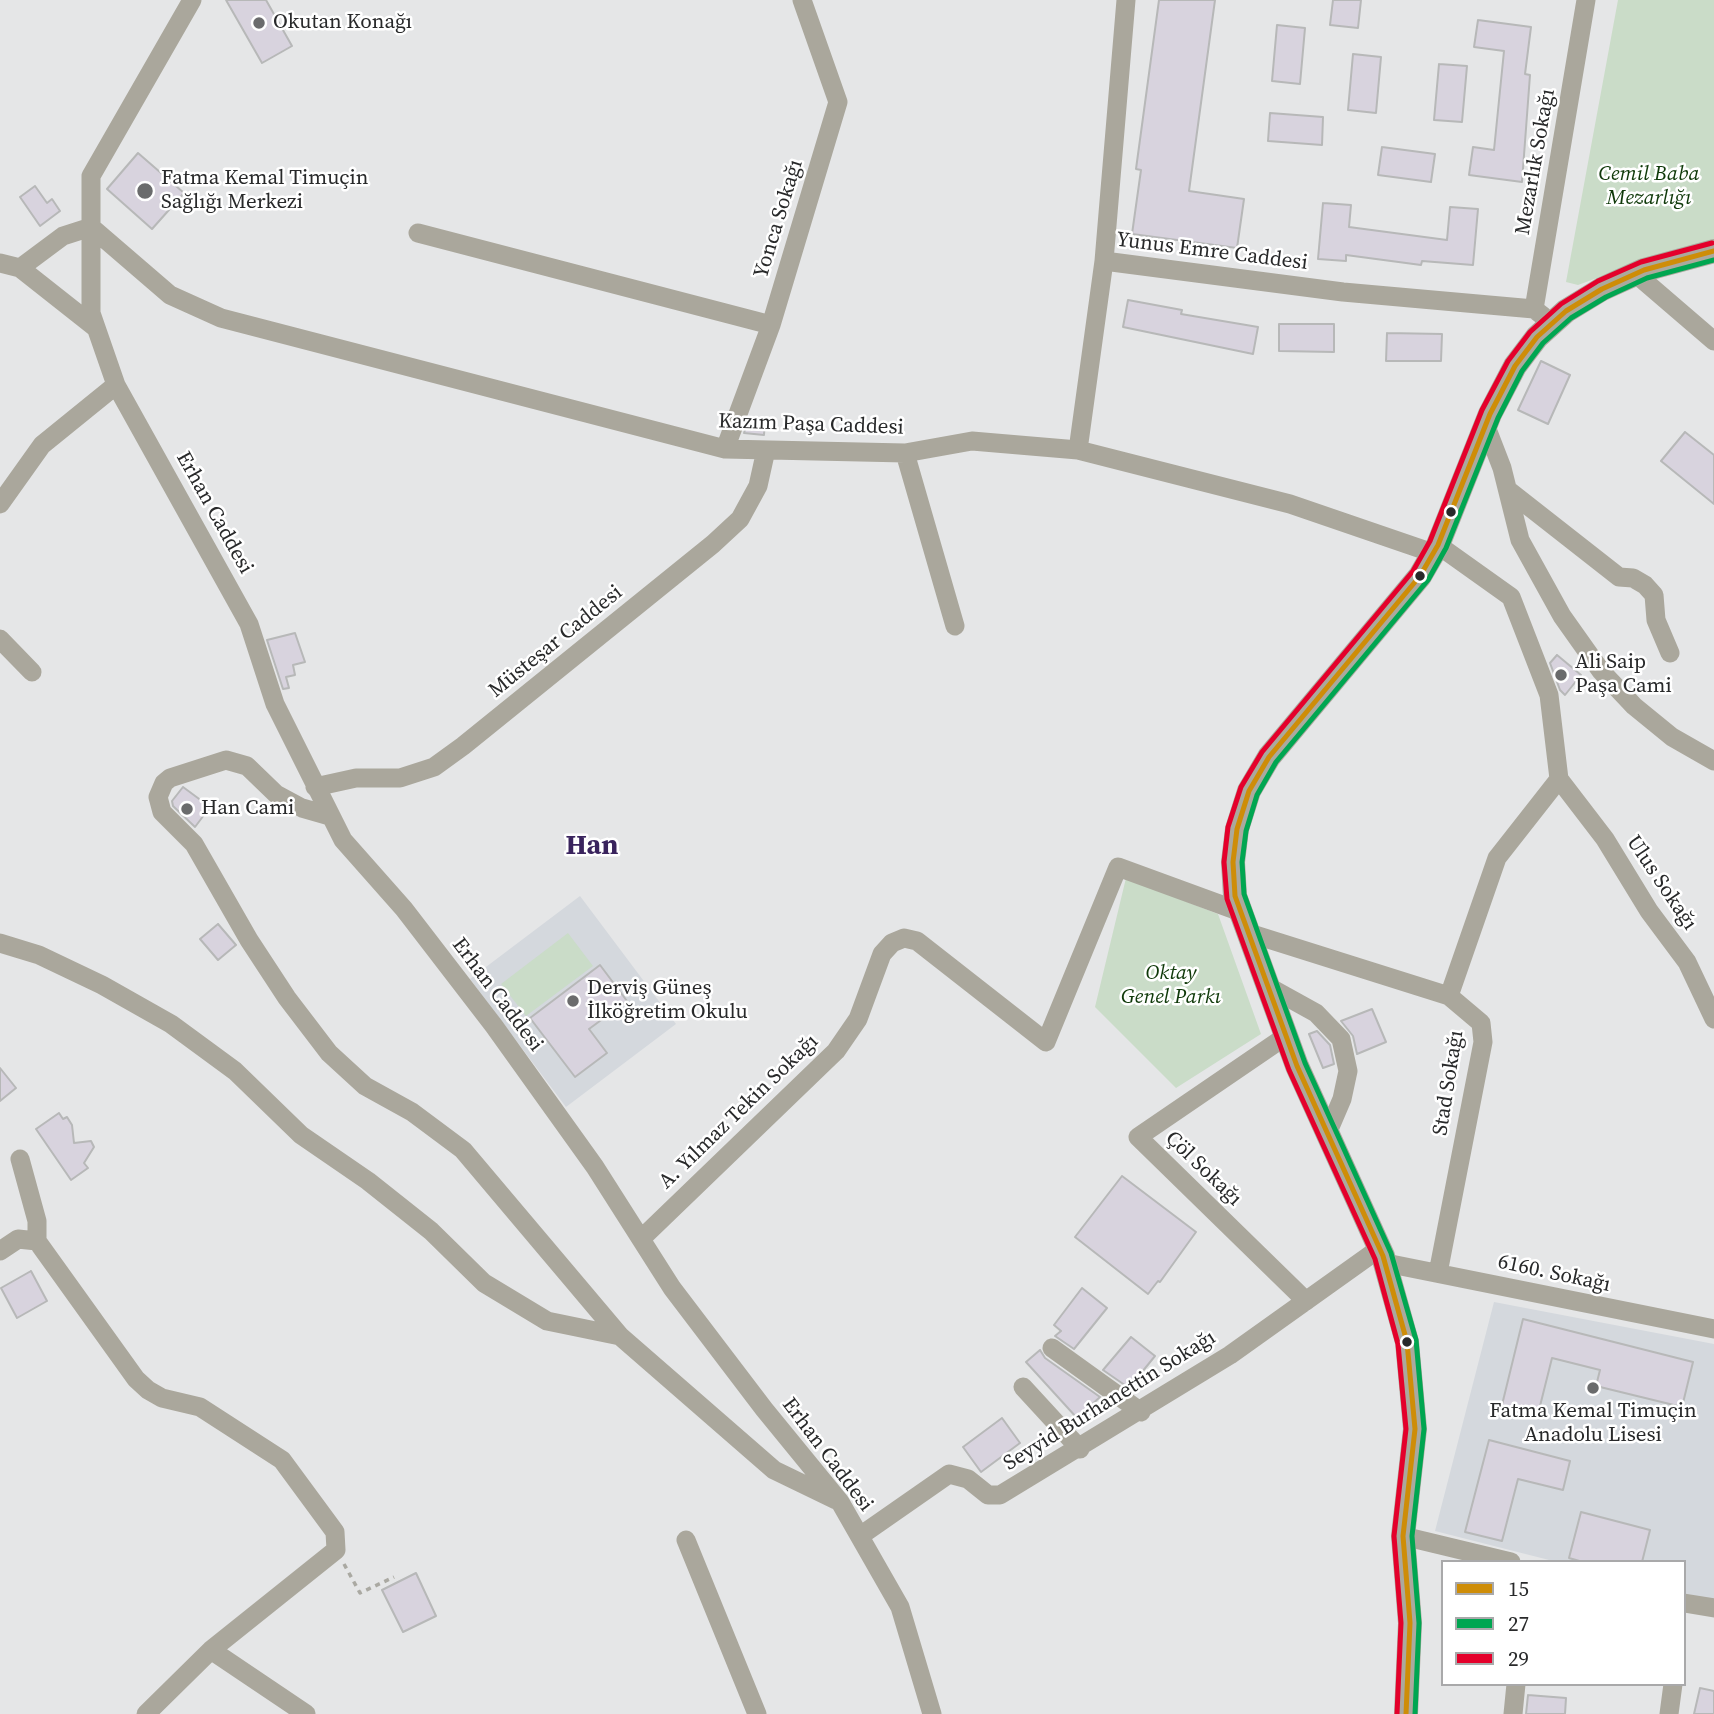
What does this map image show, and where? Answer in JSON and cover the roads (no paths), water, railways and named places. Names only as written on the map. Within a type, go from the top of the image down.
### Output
[{"type":"main road","points":[[1406,1714],[1409,1623],[1403,1536],[1413,1458],[1414,1399],[1405,1332],[1383,1255],[1327,1135],[1286,1036],[1236,896],[1233,862],[1237,829],[1249,792],[1288,733],[1410,591],[1435,549],[1485,424],[1542,316],[1581,301],[1636,274],[1714,251]]},
{"type":"street","name":"Erhan Caddesi","points":[[192,0],[91,176],[91,313],[116,385],[249,624],[275,704],[343,840],[404,909],[494,1026],[595,1167],[672,1289],[840,1502],[900,1607],[932,1714]]},
{"type":"street","name":"Yonca Sokağı","points":[[725,449],[771,325],[838,102],[802,0]]},
{"type":"street","name":"Yunus Emre Caddesi","points":[[1126,0],[1104,261],[1542,316]]},
{"type":"street","name":"Mezarlık Sokağı","points":[[1542,316],[1586,0]]},
{"type":"street","points":[[20,268],[63,236],[91,227]]},
{"type":"street","name":"Kazım Paşa Caddesi","points":[[91,227],[170,295],[221,318],[725,449],[905,453],[972,441],[1078,450],[1290,504],[1435,549],[1511,597],[1549,695],[1559,779]]},
{"type":"street","points":[[418,233],[771,325]]},
{"type":"street","points":[[1078,450],[1104,261]]},
{"type":"street","points":[[0,263],[20,268],[96,328]]},
{"type":"street","points":[[1636,274],[1714,341]]},
{"type":"street","points":[[0,505],[42,445],[116,385]]},
{"type":"street","points":[[1485,424],[1508,490],[1520,540],[1540,579],[1587,652],[1617,689],[1653,722],[1714,761]]},
{"type":"street","name":"Müsteşar Caddesi","points":[[315,787],[356,778],[400,778],[434,767],[463,746],[713,544],[740,519],[758,486],[766,450]]},
{"type":"street","points":[[905,453],[956,626]]},
{"type":"street","points":[[1508,490],[1619,577],[1633,578],[1645,585],[1654,595],[1656,620],[1670,653]]},
{"type":"street","points":[[0,639],[32,672]]},
{"type":"street","points":[[330,816],[276,794],[247,766],[226,760],[170,778],[164,783],[158,797],[162,812],[194,844],[286,998],[329,1052],[365,1086],[412,1112],[463,1150],[620,1336],[774,1470],[840,1502]]},
{"type":"street","points":[[1449,996],[1497,858],[1559,779]]},
{"type":"street","name":"Ulus Sokağı","points":[[1559,779],[1605,839],[1649,911],[1688,962],[1706,995],[1714,1019]]},
{"type":"street","name":"A. Yılmaz Tekin Sokağı","points":[[640,1238],[836,1051],[858,1019],[882,954],[892,943],[904,938],[916,941],[1046,1042],[1118,867],[1245,922]]},
{"type":"street","name":"Stad Sokağı","points":[[1245,922],[1449,996],[1479,1019],[1484,1035],[1438,1273]]},
{"type":"street","points":[[0,943],[60,965],[171,1024],[235,1071],[301,1135],[368,1181],[431,1231],[484,1283],[547,1321],[620,1336]]},
{"type":"street","points":[[1269,987],[1316,1013],[1341,1040],[1348,1071],[1342,1100],[1327,1135]]},
{"type":"street","name":"Çöl Sokağı","points":[[1286,1036],[1138,1137],[1306,1301]]},
{"type":"street","points":[[20,1159],[37,1221],[37,1241],[136,1379],[148,1391],[162,1398],[200,1407],[282,1460],[335,1532],[336,1550],[211,1650],[146,1714]]},
{"type":"street","points":[[0,1251],[18,1239],[37,1241]]},
{"type":"street","name":"6160. Sokağı","points":[[1383,1255],[1438,1273],[1714,1329]]},
{"type":"street","name":"Seyyid Burhanettin Sokağı","points":[[860,1536],[943,1476],[962,1475],[985,1493],[996,1496],[1141,1412],[1306,1301],[1383,1255]]},
{"type":"street","points":[[1052,1348],[1141,1412]]},
{"type":"street","points":[[1023,1387],[1080,1449]]},
{"type":"street","points":[[1403,1536],[1501,1560]]},
{"type":"street","points":[[686,1540],[757,1714]]},
{"type":"street","points":[[1686,1603],[1714,1608]]},
{"type":"street","points":[[211,1650],[306,1714]]},
{"type":"street","points":[[1513,1714],[1516,1686]]},
{"type":"street","points":[[1669,1714],[1672,1686]]},
{"type":"place","name":"Okutan Konağı","points":[[259,23]]},
{"type":"place","name":"Fatma Kemal Timuçin Sağlığı Merkezi","points":[[145,191]]},
{"type":"place","name":"Ali Saip Paşa Cami","points":[[1561,675]]},
{"type":"place","name":"Han Cami","points":[[187,809]]},
{"type":"place","name":"Derviş Güneş İlköğretim Okulu","points":[[573,1001]]},
{"type":"place","name":"Fatma Kemal Timuçin Anadolu Lisesi","points":[[1593,1388]]},
{"type":"district","name":"Han","points":[[592,847]]},
{"type":"park label","name":"Cemil Baba Mezarlığı","points":[[1649,187]]},
{"type":"park label","name":"Oktay Genel Parkı","points":[[1171,986]]}]
